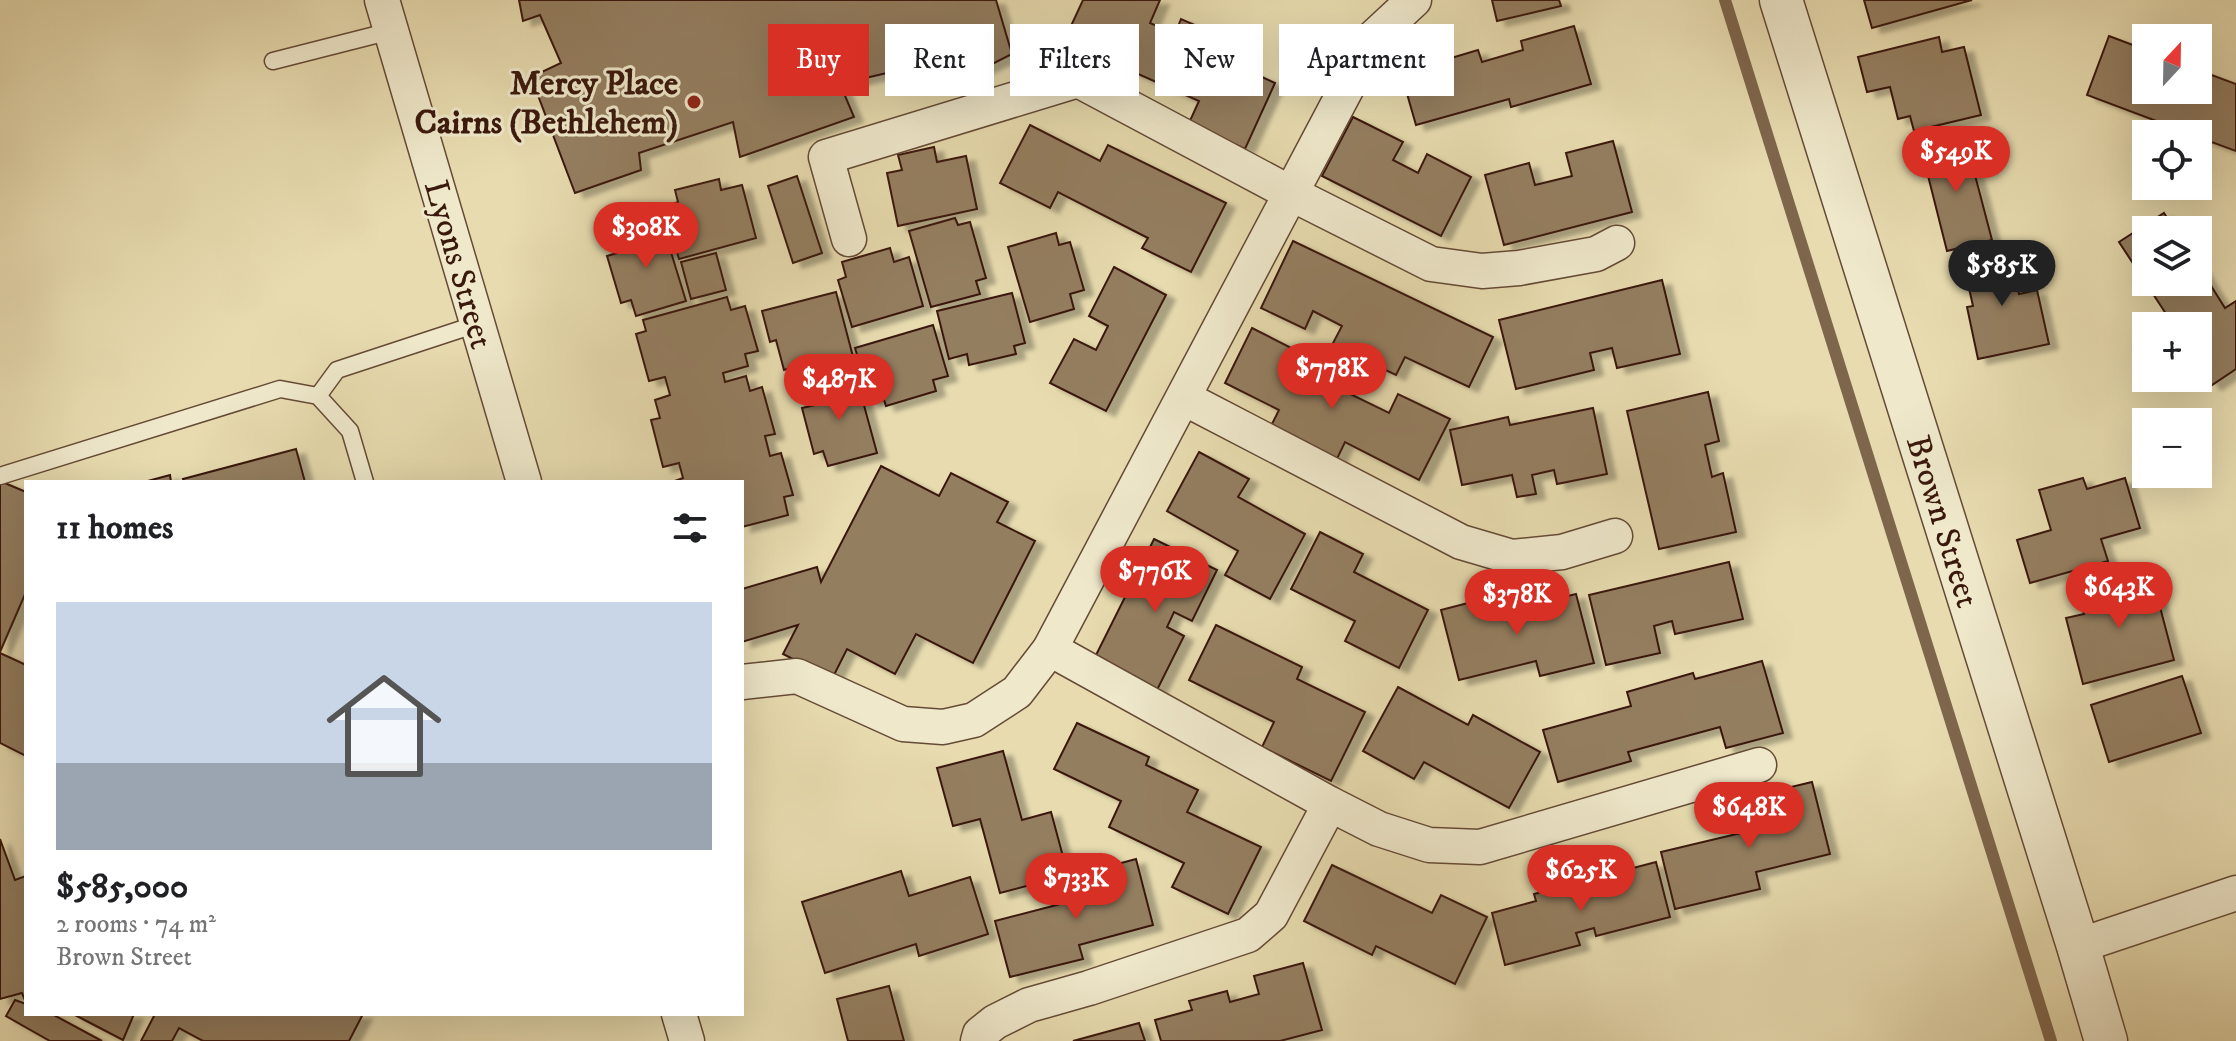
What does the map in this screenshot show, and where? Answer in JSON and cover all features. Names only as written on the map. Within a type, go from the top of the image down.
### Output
[{"type":"street","points":[[744,682],[797,676],[903,724],[943,727],[974,720],[1017,692],[1050,649],[1373,38],[1414,0]]},
{"type":"street","name":"Brown Street","points":[[1781,0],[2106,1041]]},
{"type":"street","name":"Lyons Street","points":[[386,16],[523,480]]},
{"type":"street","points":[[849,239],[826,157],[1078,80],[1431,264],[1482,271],[1519,268],[1596,254],[1617,243]]},
{"type":"street","points":[[1184,398],[1461,542],[1512,557],[1562,552],[1615,536]]},
{"type":"street","points":[[1050,649],[1330,804],[1379,829],[1429,845],[1480,847],[1759,765]]},
{"type":"street","points":[[978,1041],[980,1034],[995,1022],[1029,1005],[1248,935],[1271,915],[1330,804]]},
{"type":"street","points":[[2078,946],[2236,893]]},
{"type":"street","points":[[680,1016],[687,1041]]},
{"type":"lane","points":[[273,61],[386,16]]},
{"type":"lane","points":[[318,396],[337,370],[477,324]]},
{"type":"lane","points":[[0,476],[280,389],[318,396],[350,431],[364,480]]},
{"type":"building","name":"Mercy Place Cairns (Bethlehem)","points":[[519,0],[996,0],[1010,55],[994,63],[994,24],[885,24],[885,73],[869,77],[869,24],[768,24],[768,96],[845,96],[854,117],[740,157],[733,122],[639,153],[641,170],[575,193],[531,77],[561,63],[540,15],[523,21]]},
{"type":"building","points":[[1083,0],[1160,0],[1150,23],[1155,25],[1155,81],[1139,74],[1139,24],[1072,24]]},
{"type":"building","points":[[1492,0],[1559,0],[1561,6],[1497,21]]},
{"type":"building","points":[[1864,0],[1972,0],[1872,28]]},
{"type":"building","points":[[1574,26],[1591,84],[1511,107],[1509,99],[1416,125],[1408,96],[1454,96],[1454,57],[1478,50],[1482,62],[1523,50],[1521,41]]},
{"type":"building","points":[[2109,36],[2132,45],[2132,104],[2212,104],[2212,75],[2236,84],[2236,151],[2212,142],[2212,120],[2154,120],[2087,95]]},
{"type":"building","points":[[1939,37],[1942,52],[1964,47],[1981,115],[1914,131],[1910,116],[1898,119],[1890,87],[1867,92],[1858,57]]},
{"type":"building","points":[[1263,78],[1275,83],[1245,149],[1189,123],[1199,101],[1188,96],[1263,96]]},
{"type":"building","points":[[1353,117],[1403,142],[1393,160],[1418,173],[1427,154],[1471,177],[1441,236],[1322,176]]},
{"type":"building","points":[[1030,125],[1100,161],[1108,145],[1226,203],[1191,272],[1142,248],[1148,238],[1058,192],[1050,208],[1000,183]]},
{"type":"building","points":[[1965,137],[1992,240],[1947,251],[1921,148]]},
{"type":"building","points":[[1613,141],[1632,212],[1504,245],[1485,175],[1529,163],[1535,185],[1572,176],[1566,153]]},
{"type":"building","points":[[934,147],[937,162],[966,156],[977,209],[898,226],[887,173],[902,170],[898,155]]},
{"type":"building","points":[[797,176],[822,253],[793,263],[768,186]]},
{"type":"building","points":[[719,179],[721,190],[742,185],[756,238],[679,259],[664,207],[678,202],[675,190]]},
{"type":"building","points":[[955,218],[958,225],[970,222],[986,278],[976,281],[980,294],[931,307],[909,231]]},
{"type":"building","points":[[662,223],[686,301],[636,316],[631,300],[621,303],[607,256],[617,253],[612,238]]},
{"type":"building","points":[[1056,233],[1059,245],[1070,242],[1084,290],[1070,294],[1074,309],[1030,322],[1008,247]]},
{"type":"building","points":[[2132,234],[2132,262],[2119,242]]},
{"type":"building","points":[[1293,241],[1493,337],[1469,387],[1405,357],[1396,375],[1332,345],[1342,326],[1313,311],[1305,329],[1261,308]]},
{"type":"building","points":[[890,248],[894,262],[909,257],[923,306],[852,327],[838,280],[846,277],[842,262]]},
{"type":"building","points":[[2010,250],[2019,294],[2037,290],[2049,344],[1978,359],[1967,307],[1973,306],[1963,261]]},
{"type":"building","points":[[716,253],[726,290],[691,299],[681,262]]},
{"type":"building","points":[[1114,267],[1166,295],[1106,411],[1050,383],[1074,339],[1096,350],[1108,326],[1089,316]]},
{"type":"building","points":[[1662,280],[1680,354],[1617,368],[1612,348],[1590,353],[1594,370],[1516,389],[1499,320]]},
{"type":"building","points":[[2212,287],[2225,308],[2236,301],[2236,369],[2212,385],[2212,312],[2165,312],[2154,296],[2212,296]]},
{"type":"building","points":[[836,292],[856,368],[802,382],[797,366],[784,370],[776,340],[770,342],[762,311]]},
{"type":"building","points":[[1012,293],[1025,343],[1014,346],[1016,354],[969,365],[967,354],[949,359],[937,311]]},
{"type":"building","points":[[727,297],[731,310],[745,306],[758,351],[745,354],[748,366],[723,373],[725,382],[746,376],[750,391],[762,387],[775,434],[765,436],[770,456],[781,453],[793,495],[784,497],[788,515],[744,526],[744,480],[678,480],[683,478],[679,463],[663,467],[651,420],[660,418],[655,400],[670,395],[665,377],[649,381],[636,334],[646,331],[643,320]]},
{"type":"building","points":[[933,325],[948,376],[933,380],[936,391],[886,406],[883,397],[871,401],[855,348]]},
{"type":"building","points":[[1252,328],[1311,358],[1305,372],[1389,413],[1398,394],[1450,419],[1419,480],[1345,442],[1333,467],[1267,434],[1279,410],[1225,383]]},
{"type":"building","points":[[856,376],[877,453],[828,466],[823,451],[814,454],[802,408],[815,405],[810,389]]},
{"type":"building","points":[[1708,392],[1719,441],[1705,445],[1712,477],[1723,473],[1736,532],[1659,549],[1627,411]]},
{"type":"building","points":[[1593,408],[1607,474],[1557,484],[1554,470],[1532,475],[1536,494],[1517,497],[1512,475],[1462,485],[1450,430],[1508,417],[1510,425]]},
{"type":"building","points":[[296,449],[304,480],[183,480]]},
{"type":"building","points":[[1199,452],[1249,479],[1238,497],[1305,534],[1270,599],[1225,575],[1238,551],[1167,511]]},
{"type":"building","points":[[881,466],[939,496],[951,473],[1008,502],[997,522],[1035,541],[973,663],[916,634],[895,674],[847,649],[832,679],[783,654],[798,625],[744,641],[744,588],[817,567],[821,582]]},
{"type":"building","points":[[170,475],[171,480],[151,480]]},
{"type":"building","points":[[2083,478],[2087,489],[2125,478],[2140,528],[2101,539],[2108,561],[2030,583],[2017,540],[2051,530],[2039,490]]},
{"type":"building","points":[[0,481],[24,491],[24,597],[0,652]]},
{"type":"building","points":[[1320,532],[1363,554],[1354,572],[1428,610],[1399,668],[1345,641],[1355,621],[1291,589]]},
{"type":"building","points":[[1154,539],[1217,570],[1192,621],[1174,612],[1167,627],[1184,636],[1157,690],[1094,659]]},
{"type":"building","points":[[1729,562],[1743,619],[1675,634],[1672,621],[1654,626],[1660,653],[1606,665],[1589,595]]},
{"type":"building","points":[[2151,573],[2174,660],[2083,684],[2066,618],[2084,614],[2078,592]]},
{"type":"building","points":[[1576,594],[1594,663],[1540,676],[1536,661],[1459,680],[1441,610],[1491,597],[1495,614]]},
{"type":"building","points":[[1216,625],[1302,667],[1297,679],[1365,712],[1331,781],[1262,747],[1274,722],[1189,680]]},
{"type":"building","points":[[0,653],[24,664],[24,755],[0,743]]},
{"type":"building","points":[[1762,661],[1783,733],[1726,748],[1720,727],[1628,752],[1631,761],[1558,782],[1543,730],[1631,706],[1627,692],[1693,673],[1695,679]]},
{"type":"building","points":[[2182,676],[2201,733],[2109,762],[2091,705]]},
{"type":"building","points":[[1398,687],[1468,725],[1473,715],[1540,752],[1509,808],[1424,762],[1414,779],[1363,751]]},
{"type":"building","points":[[1077,723],[1149,757],[1146,765],[1198,790],[1187,812],[1261,847],[1228,914],[1172,887],[1184,863],[1109,827],[1121,801],[1054,769]]},
{"type":"building","points":[[1003,751],[1022,820],[1051,812],[1068,875],[1000,893],[980,819],[953,826],[937,768]]},
{"type":"building","points":[[1812,782],[1830,854],[1756,872],[1760,889],[1675,909],[1661,852],[1766,827],[1758,795]]},
{"type":"building","points":[[0,839],[15,880],[24,877],[24,998],[22,993],[0,999]]},
{"type":"building","points":[[1136,859],[1153,925],[1079,945],[1083,959],[1010,977],[995,921],[1091,896],[1084,873]]},
{"type":"building","points":[[1656,862],[1670,917],[1596,936],[1594,928],[1576,933],[1580,945],[1505,965],[1492,913],[1536,901],[1534,894]]},
{"type":"building","points":[[1332,865],[1432,913],[1441,895],[1487,917],[1455,984],[1376,946],[1372,955],[1304,921]]},
{"type":"building","points":[[901,871],[909,896],[970,877],[988,934],[919,956],[916,944],[825,973],[802,902]]},
{"type":"building","points":[[1303,963],[1322,1030],[1280,1041],[1161,1041],[1155,1020],[1192,1010],[1189,1001],[1227,991],[1230,1002],[1259,994],[1254,976]]},
{"type":"building","points":[[889,986],[904,1041],[848,1041],[837,999]]},
{"type":"building","points":[[15,1000],[24,1003],[24,1016],[56,1016],[102,1041],[50,1041],[6,1016]]},
{"type":"building","points":[[77,1016],[133,1016],[123,1040]]},
{"type":"building","points":[[154,1016],[362,1016],[349,1041],[203,1041],[179,1028],[172,1041],[141,1041]]},
{"type":"building","points":[[1139,1023],[1145,1041],[1073,1041]]},
{"type":"waterway","points":[[1725,0],[2051,1041]]},
{"type":"place","name":"Mercy Place Cairns (Bethlehem)","points":[[694,102]]}]
